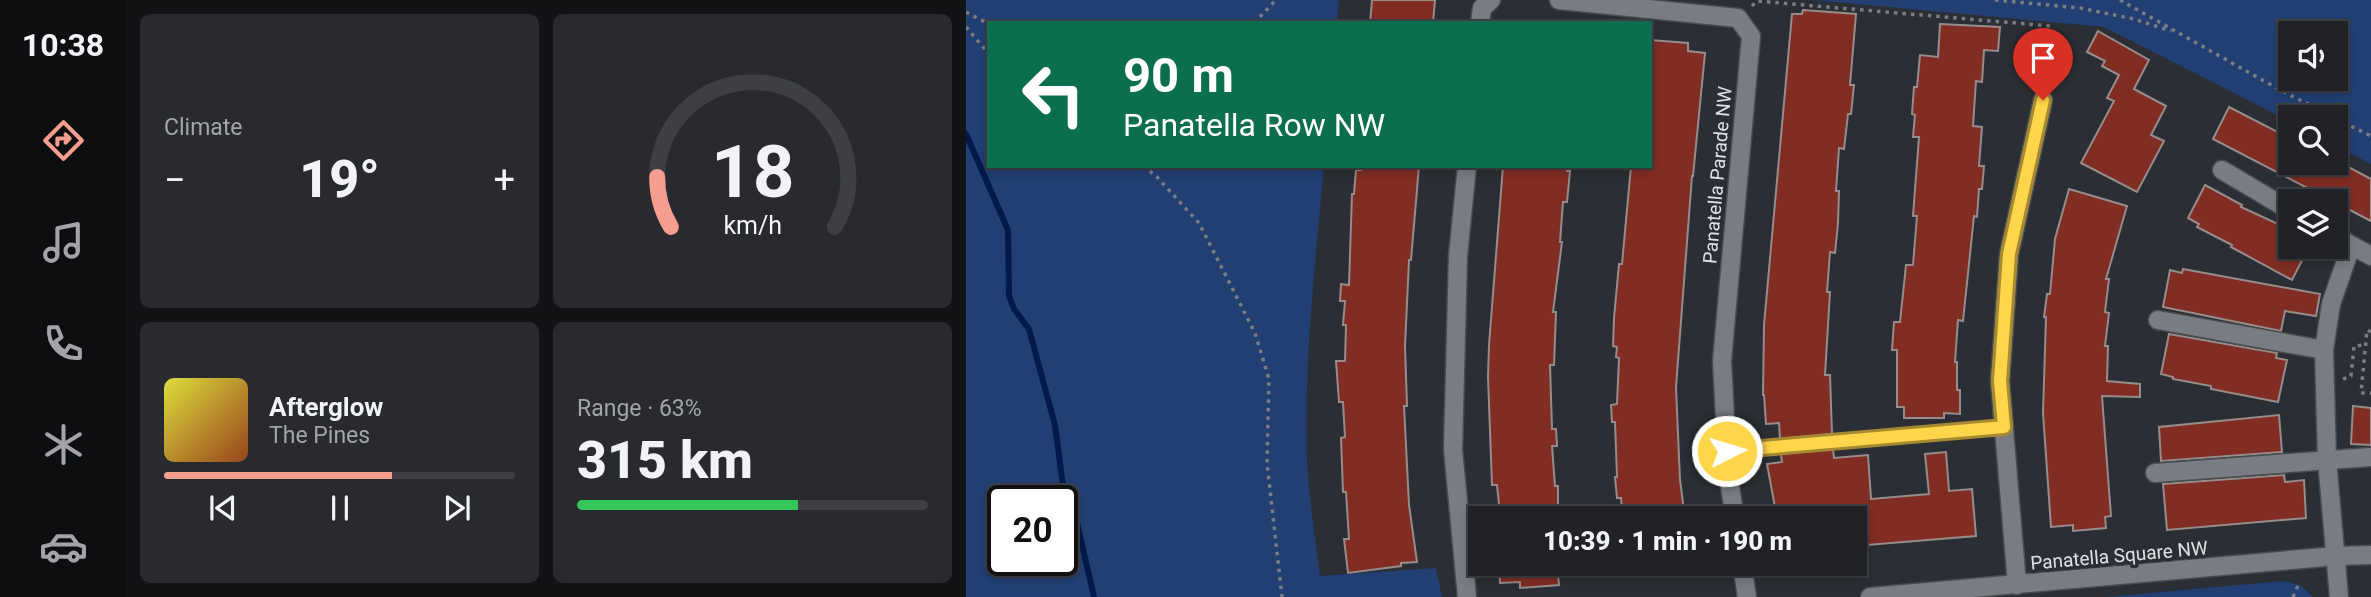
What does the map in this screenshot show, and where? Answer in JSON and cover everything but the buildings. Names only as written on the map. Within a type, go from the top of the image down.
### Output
[{"type":"street","points":[[1480,21],[1482,8],[1491,0]]},
{"type":"street","points":[[1559,0],[1738,19]]},
{"type":"street","name":"Panatella Parade NW","points":[[1734,506],[1727,451],[1722,361],[1751,36],[1738,19]]},
{"type":"street","points":[[2017,585],[2000,381],[2009,254],[2043,100]]},
{"type":"street","points":[[1466,168],[1458,256],[1452,449],[1467,597]]},
{"type":"street","points":[[2222,170],[2278,203]]},
{"type":"street","points":[[2348,244],[2371,256]]},
{"type":"street","points":[[2339,597],[2327,460],[2324,351],[2340,259]]},
{"type":"street","points":[[2158,320],[2324,351]]},
{"type":"street","points":[[2155,473],[2371,457]]},
{"type":"street","name":"Panatella Square NW","points":[[1870,597],[2371,555]]},
{"type":"street","points":[[1744,576],[1747,597]]},
{"type":"lane","points":[[1727,451],[2004,427]]},
{"type":"path","points":[[1256,21],[1276,0]]},
{"type":"path","points":[[1995,0],[2080,8],[2134,19],[2178,33]]},
{"type":"path","points":[[2120,0],[2309,105]]},
{"type":"path","points":[[1738,19],[1757,1],[2050,26],[2043,100]]},
{"type":"path","points":[[966,12],[987,23]]},
{"type":"path","points":[[966,27],[987,52]]},
{"type":"path","points":[[2348,124],[2371,136]]},
{"type":"path","points":[[1146,168],[1199,223],[1255,333],[1269,379],[1267,463],[1282,597]]},
{"type":"path","points":[[2371,332],[2367,330],[2361,393],[2371,393]]},
{"type":"path","points":[[2343,379],[2351,376],[2354,346],[2365,345]]},
{"type":"path","points":[[2293,597],[2299,583]]},
{"type":"shaded area","points":[[966,0],[1339,0],[1337,21],[987,21],[987,168],[1324,168],[1311,312],[1306,422],[1309,488],[1320,576],[1436,568],[1442,597],[966,597]]},
{"type":"shaded area","points":[[1814,0],[2371,0],[2371,164],[2348,152],[2348,105],[2278,105],[2278,115],[2104,27]]},
{"type":"shaded area","points":[[2283,581],[2300,585],[2313,597],[2106,597]]},
{"type":"waterway","points":[[966,134],[1008,230],[1009,296],[1014,309],[1029,329],[1055,425],[1063,486],[1073,505],[1094,597]]},
{"type":"route","points":[[1727,451],[2004,427],[2000,381],[2009,254],[2043,100]]}]
